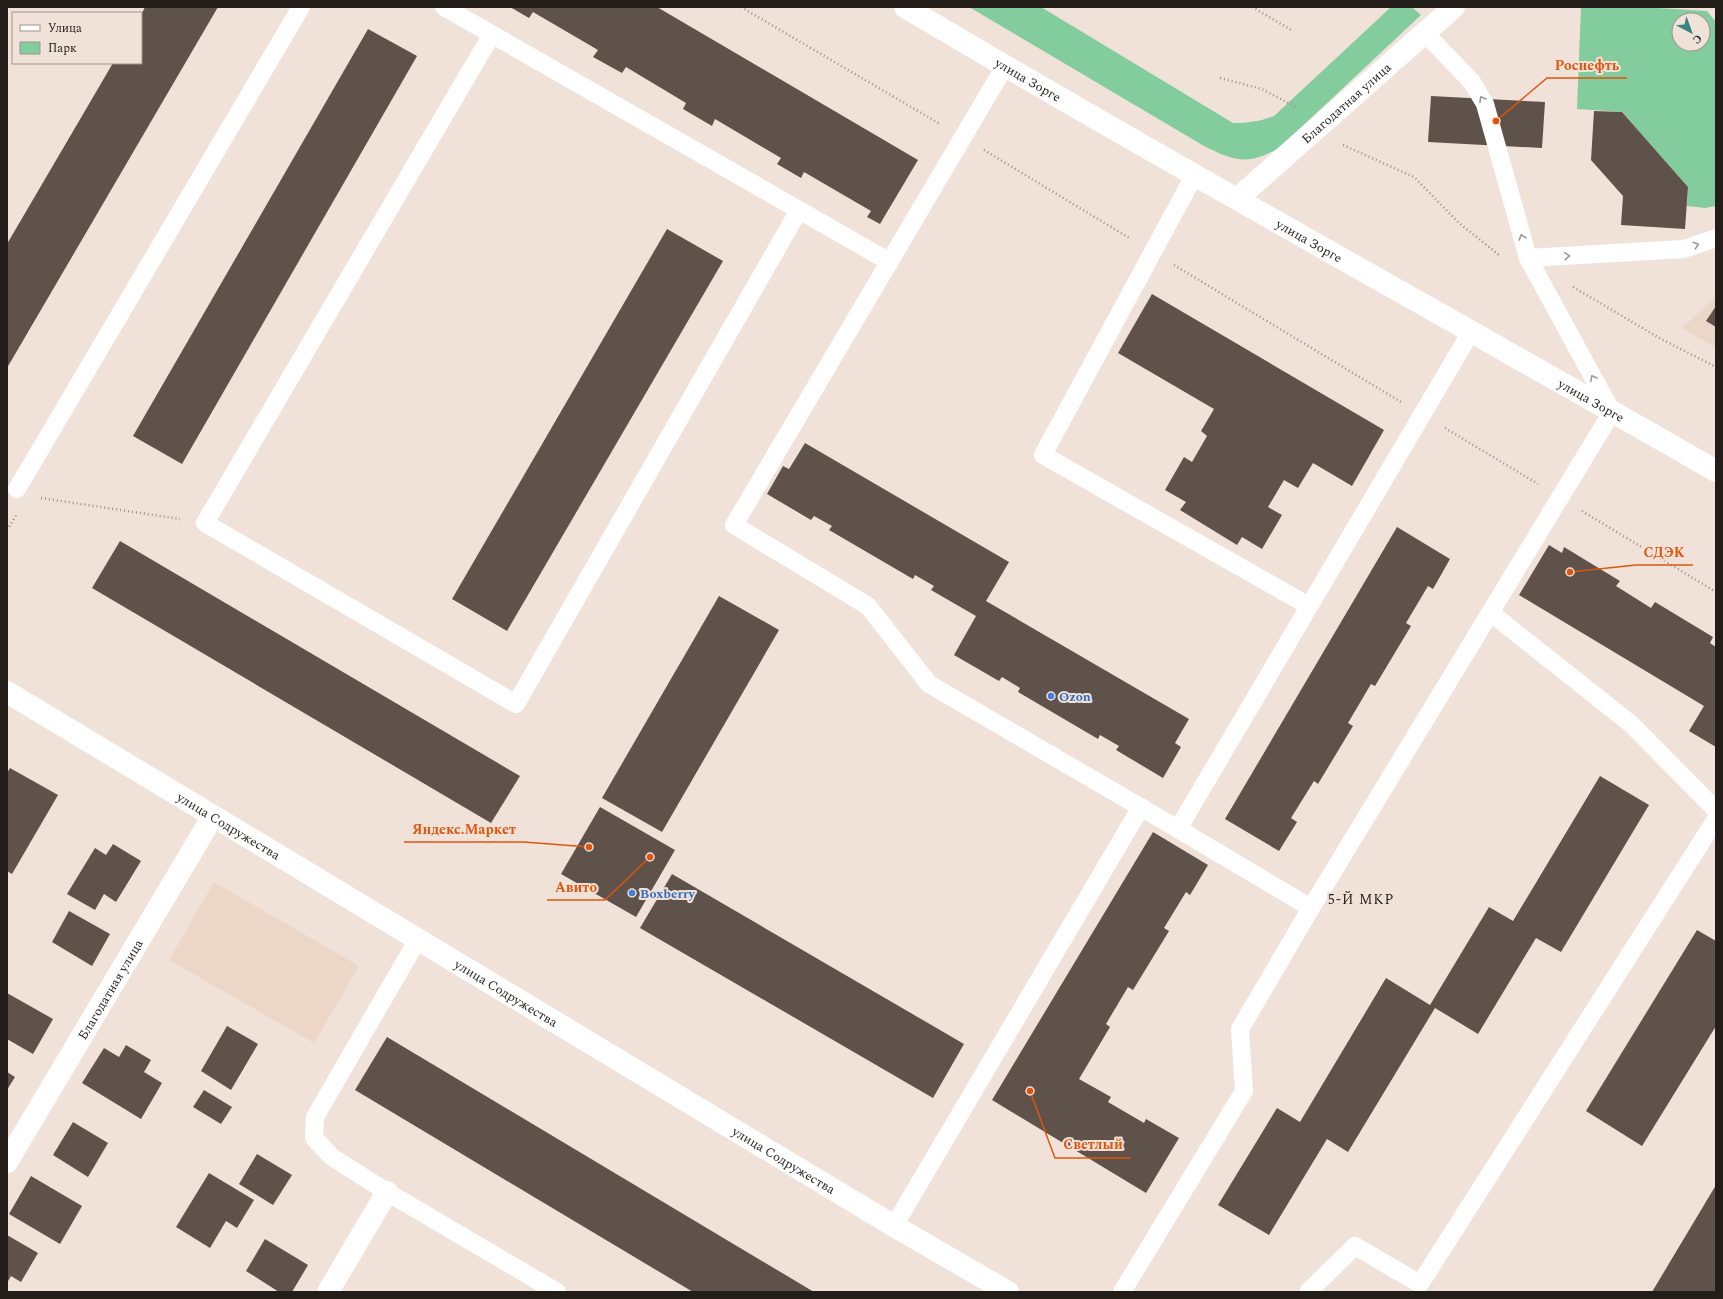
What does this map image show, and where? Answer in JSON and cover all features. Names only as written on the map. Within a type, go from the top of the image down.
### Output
[{"type":"street","name":"улица Зорге","points":[[905,7],[1194,174],[1472,330],[1612,412],[1714,467]]},
{"type":"street","name":"Благодатная улица","points":[[1238,198],[1425,33],[1451,8]]},
{"type":"street","name":"улица Содружества","points":[[7,692],[894,1226],[1008,1292]]},
{"type":"street","name":"Благодатная улица","points":[[7,1162],[213,816]]},
{"type":"street","points":[[328,1292],[388,1192]]},
{"type":"lane","points":[[17,489],[301,7]]},
{"type":"lane","points":[[444,7],[890,262]]},
{"type":"lane","points":[[1122,1292],[1244,1091],[1240,1028],[1311,908],[1612,412],[1532,266],[1485,104],[1472,82],[1425,33]]},
{"type":"lane","points":[[492,34],[205,523],[516,704],[799,210]]},
{"type":"lane","points":[[1005,66],[734,525],[868,606],[929,684],[1311,908]]},
{"type":"lane","points":[[1194,174],[1043,455],[1309,606]]},
{"type":"lane","points":[[1532,266],[1684,249],[1716,238]]},
{"type":"lane","points":[[1178,829],[1472,330]]},
{"type":"lane","points":[[1491,613],[1631,724],[1716,810]]},
{"type":"lane","points":[[894,1226],[1141,807]]},
{"type":"lane","points":[[1308,1292],[1355,1246],[1423,1288],[1716,819]]},
{"type":"lane","points":[[418,939],[315,1117],[314,1138],[332,1157],[388,1192],[557,1292]]},
{"type":"path","points":[[741,7],[963,138],[1716,592]]},
{"type":"path","points":[[1252,7],[1293,31]]},
{"type":"path","points":[[1220,78],[1262,88],[1296,107]]},
{"type":"path","points":[[1343,145],[1414,177],[1459,223],[1499,255],[1532,266],[1577,289],[1661,340],[1716,367]]},
{"type":"path","points":[[35,497],[205,523]]},
{"type":"shaded area","points":[[1716,297],[1716,348],[1682,328]]},
{"type":"shaded area","points":[[214,882],[359,966],[314,1043],[169,960]]},
{"type":"green space","points":[[969,7],[1041,7],[1233,123],[1244,123],[1274,116],[1391,7],[1412,7],[1421,15],[1279,148],[1258,157],[1241,159],[1224,155],[1204,146]]},
{"type":"green space","points":[[1581,7],[1640,7],[1707,11],[1708,12],[1671,12],[1671,52],[1711,52],[1711,16],[1716,22],[1716,206],[1705,208],[1687,206],[1688,187],[1622,112],[1577,109]]},
{"type":"building","points":[[145,7],[218,7],[7,368],[7,244],[112,64],[142,64],[142,13]]},
{"type":"building","points":[[510,7],[657,7],[918,160],[880,224],[867,217],[871,211],[804,172],[801,178],[777,164],[781,158],[715,119],[712,126],[683,109],[686,103],[626,67],[622,73],[593,57],[598,50],[533,12],[529,18]]},
{"type":"building","points":[[368,29],[417,56],[182,464],[133,436]]},
{"type":"building","points":[[1431,96],[1545,102],[1542,148],[1428,142]]},
{"type":"building","points":[[1594,111],[1622,112],[1688,187],[1685,229],[1621,225],[1623,196],[1591,160]]},
{"type":"building","points":[[667,229],[723,261],[507,631],[452,599]]},
{"type":"building","points":[[1152,294],[1384,430],[1352,486],[1313,463],[1298,488],[1284,480],[1268,507],[1282,515],[1262,549],[1242,537],[1237,545],[1180,510],[1186,502],[1165,490],[1184,457],[1192,462],[1207,436],[1201,431],[1214,409],[1118,353]]},
{"type":"building","points":[[1716,306],[1716,327],[1706,321]]},
{"type":"building","points":[[805,443],[1009,562],[986,601],[1189,719],[1175,743],[1181,747],[1163,778],[1116,750],[1119,746],[1100,735],[1098,739],[1018,692],[1020,688],[1002,677],[999,681],[954,655],[976,616],[931,590],[934,586],[915,575],[913,579],[829,530],[832,526],[814,516],[811,520],[767,494],[783,466],[789,469]]},
{"type":"building","points":[[1397,527],[1450,559],[1433,589],[1428,586],[1406,623],[1411,626],[1375,686],[1371,684],[1348,723],[1353,726],[1318,784],[1314,781],[1291,818],[1297,822],[1279,851],[1225,819]]},
{"type":"building","points":[[120,541],[520,776],[491,823],[92,588]]},
{"type":"building","points":[[1549,545],[1562,553],[1564,547],[1620,581],[1616,586],[1651,608],[1655,602],[1713,637],[1710,643],[1716,647],[1716,747],[1689,731],[1704,706],[1519,595]]},
{"type":"building","points":[[719,596],[779,630],[662,832],[602,798]]},
{"type":"building","points":[[10,768],[58,795],[12,874],[7,871],[7,773]]},
{"type":"building","points":[[1600,776],[1649,805],[1561,952],[1536,938],[1478,1034],[1435,1008],[1348,1152],[1327,1139],[1269,1235],[1218,1205],[1277,1108],[1300,1122],[1386,978],[1430,1005],[1489,907],[1513,921]]},
{"type":"building","points":[[600,807],[675,850],[636,917],[561,874]]},
{"type":"building","points":[[1153,832],[1208,865],[1190,895],[1186,892],[1164,928],[1169,931],[1133,990],[1128,987],[1106,1024],[1110,1027],[1079,1079],[1111,1097],[1108,1102],[1144,1123],[1146,1119],[1179,1138],[1146,1193],[992,1100]]},
{"type":"building","points":[[113,844],[141,861],[116,902],[104,894],[95,910],[67,894],[95,848],[106,855]]},
{"type":"building","points":[[672,874],[964,1044],[933,1098],[640,928]]},
{"type":"building","points":[[69,911],[110,934],[92,966],[52,942]]},
{"type":"building","points":[[1697,930],[1716,941],[1716,1026],[1642,1146],[1586,1111]]},
{"type":"building","points":[[7,993],[53,1019],[33,1054],[7,1039]]},
{"type":"building","points":[[227,1026],[258,1044],[231,1090],[201,1071]]},
{"type":"building","points":[[387,1037],[814,1292],[693,1292],[355,1090]]},
{"type":"building","points":[[126,1045],[151,1060],[144,1072],[162,1083],[141,1119],[82,1083],[104,1048],[119,1057]]},
{"type":"building","points":[[7,1072],[15,1077],[7,1090]]},
{"type":"building","points":[[204,1090],[232,1107],[221,1124],[193,1107]]},
{"type":"building","points":[[73,1122],[108,1143],[88,1177],[53,1155]]},
{"type":"building","points":[[257,1154],[292,1175],[273,1205],[239,1184]]},
{"type":"building","points":[[209,1173],[254,1200],[237,1228],[226,1221],[210,1248],[176,1227]]},
{"type":"building","points":[[31,1176],[82,1206],[60,1244],[9,1214]]},
{"type":"building","points":[[1716,1185],[1716,1292],[1652,1292]]},
{"type":"building","points":[[7,1235],[38,1253],[21,1282],[11,1276],[7,1283]]},
{"type":"building","points":[[265,1239],[308,1265],[292,1292],[279,1292],[246,1271]]},
{"type":"place","name":"Роснефть","points":[[1496,121]]},
{"type":"place","name":"СДЭК","points":[[1570,572]]},
{"type":"place","name":"Ozon","points":[[1051,696]]},
{"type":"place","name":"Яндекс.Маркет","points":[[589,847]]},
{"type":"place","name":"Авито","points":[[650,857]]},
{"type":"place","name":"Boxberry","points":[[632,893]]},
{"type":"place","name":"Светлый","points":[[1030,1091]]},
{"type":"district","name":"5-Й МКР","points":[[1361,899]]}]
